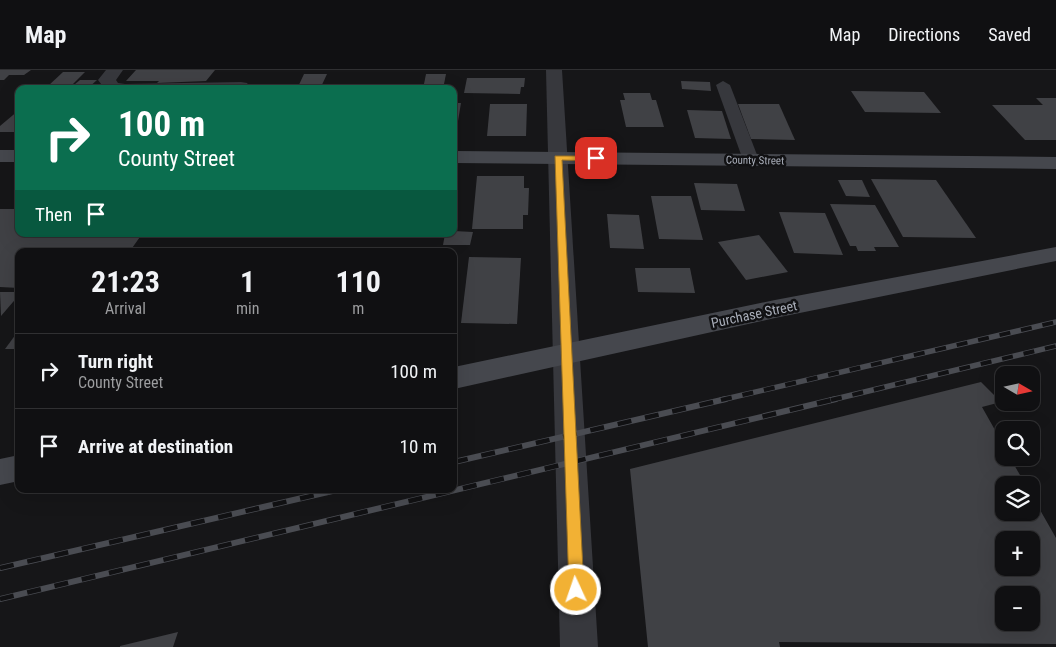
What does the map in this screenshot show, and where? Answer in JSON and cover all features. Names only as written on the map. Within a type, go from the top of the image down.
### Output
[{"type":"main road","points":[[0,156],[15,156]]},
{"type":"main road","name":"County Street","points":[[457,157],[1056,163]]},
{"type":"main road","name":"Purchase Street","points":[[457,377],[775,309],[1056,254]]},
{"type":"main road","points":[[0,472],[15,469]]},
{"type":"street","points":[[111,85],[107,80],[115,70]]},
{"type":"street","points":[[243,85],[251,70]]},
{"type":"street","points":[[554,70],[579,647]]},
{"type":"lane","points":[[723,85],[751,160]]},
{"type":"building","points":[[0,70],[31,70],[24,75],[9,75],[4,80],[0,80]]},
{"type":"building","points":[[136,70],[215,70],[206,81],[157,83],[159,81],[126,81]]},
{"type":"building","points":[[63,72],[85,72],[72,85],[49,85]]},
{"type":"building","points":[[304,74],[327,74],[322,85],[299,85]]},
{"type":"building","points":[[426,74],[446,74],[444,84],[424,84]]},
{"type":"building","points":[[467,78],[525,78],[524,87],[521,87],[520,94],[464,93]]},
{"type":"building","points":[[80,80],[97,80],[91,85],[74,85]]},
{"type":"building","points":[[681,81],[710,82],[711,91],[682,89]]},
{"type":"building","points":[[851,91],[924,92],[941,113],[865,112]]},
{"type":"building","points":[[623,93],[650,93],[652,100],[656,100],[664,127],[626,127],[620,100],[625,100]]},
{"type":"building","points":[[1036,98],[1056,98],[1056,140],[1025,140],[992,105],[1043,105]]},
{"type":"building","points":[[457,103],[461,103],[457,127]]},
{"type":"building","points":[[490,104],[527,104],[526,136],[487,136]]},
{"type":"building","points":[[738,104],[779,104],[795,140],[751,139]]},
{"type":"building","points":[[687,110],[722,111],[731,139],[695,138]]},
{"type":"building","points":[[15,113],[15,132],[0,132],[0,126]]},
{"type":"building","points":[[477,176],[524,176],[524,188],[529,188],[528,215],[523,215],[523,229],[472,229]]},
{"type":"building","points":[[871,179],[936,180],[976,238],[903,237]]},
{"type":"building","points":[[838,180],[862,180],[870,197],[846,196]]},
{"type":"building","points":[[694,183],[737,184],[745,211],[701,210]]},
{"type":"building","points":[[651,196],[691,196],[703,240],[659,239]]},
{"type":"building","points":[[830,204],[875,205],[899,247],[874,247],[876,251],[858,251],[856,246],[850,246]]},
{"type":"building","points":[[0,209],[15,209],[15,237],[140,237],[132,248],[15,248],[15,288],[0,287]]},
{"type":"building","points":[[779,212],[825,213],[843,255],[794,253]]},
{"type":"building","points":[[607,214],[639,215],[644,249],[610,248]]},
{"type":"building","points":[[457,231],[473,232],[470,245],[443,245],[444,237],[457,237]]},
{"type":"building","points":[[759,235],[788,272],[746,280],[718,242]]},
{"type":"building","points":[[469,257],[521,258],[517,324],[461,323]]},
{"type":"building","points":[[635,268],[690,268],[695,293],[638,292]]},
{"type":"building","points":[[0,292],[15,292],[15,300],[1,316]]},
{"type":"building","points":[[15,335],[15,349],[5,349]]},
{"type":"building","points":[[981,382],[995,396],[995,404],[982,407],[995,430],[995,466],[1015,466],[1021,476],[995,476],[995,521],[1040,521],[1040,510],[1056,538],[1056,644],[779,642],[780,647],[648,647],[630,469]]},
{"type":"building","points":[[178,632],[173,647],[120,647],[120,646]]},
{"type":"railway","points":[[721,400],[1056,322]]},
{"type":"railway","points":[[831,400],[1056,346]]},
{"type":"railway","points":[[457,461],[726,399]]},
{"type":"railway","points":[[457,490],[836,399]]},
{"type":"railway","points":[[0,568],[324,493]]},
{"type":"railway","points":[[0,599],[443,493]]},
{"type":"route","points":[[576,590],[558,158],[596,158]]}]
